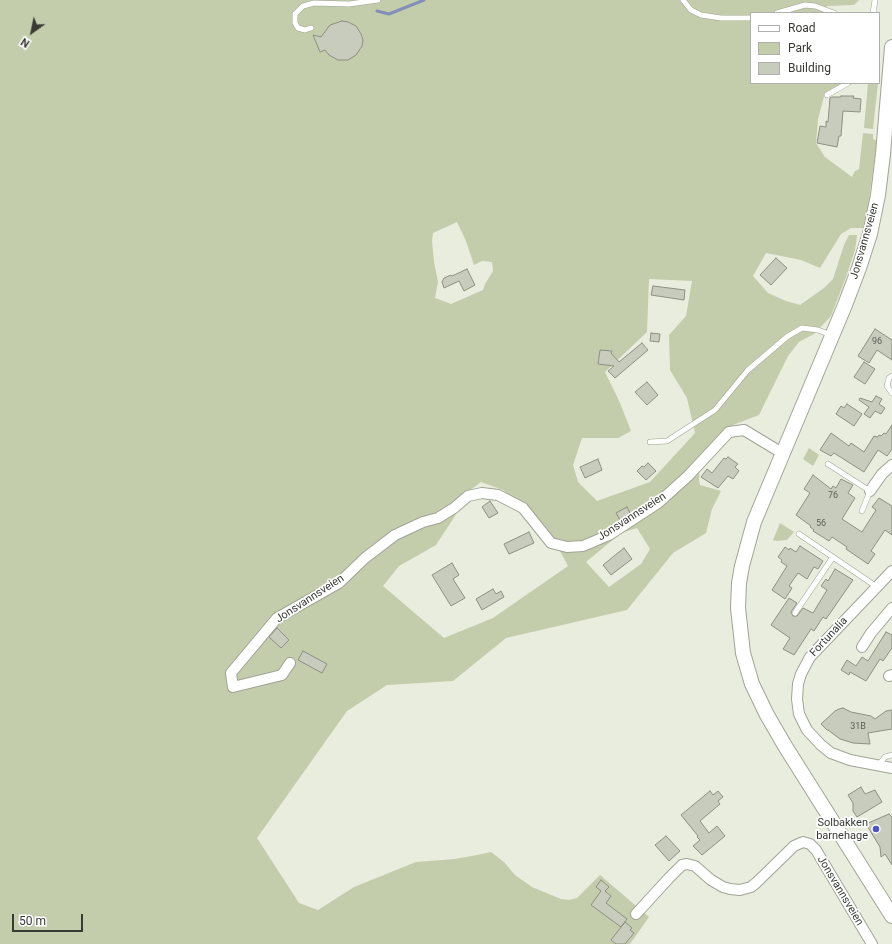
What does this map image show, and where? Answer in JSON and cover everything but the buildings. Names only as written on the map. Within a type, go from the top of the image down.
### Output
[{"type":"main road","name":"Jonsvannsveien","points":[[892,47],[889,114],[878,195],[870,234],[859,268],[832,336],[754,522],[742,566],[739,583],[738,608],[743,653],[752,684],[766,715],[784,746],[892,916]]},
{"type":"street","name":"Jonsvannsveien","points":[[290,663],[282,675],[233,687],[231,673],[277,618],[339,583],[366,558],[395,535],[423,522],[438,518],[454,508],[468,496],[482,493],[498,495],[523,508],[551,543],[567,547],[583,546],[609,535],[658,503],[688,476],[729,432],[744,430],[782,453]]},
{"type":"street","points":[[870,491],[882,474],[892,465]]},
{"type":"street","name":"Fortunalia","points":[[892,571],[810,657],[801,674],[798,684],[797,699],[799,714],[803,724],[821,745],[831,752],[850,760],[892,768]]},
{"type":"street","points":[[862,647],[871,633],[892,608]]},
{"type":"street","name":"Jonsvannsveien","points":[[636,914],[668,878],[682,865],[687,864],[695,866],[711,880],[723,887],[740,890],[756,883],[794,846],[803,842],[810,844],[816,850],[872,944]]},
{"type":"lane","points":[[311,28],[304,30],[298,28],[295,23],[295,14],[302,6],[314,3],[349,4],[378,0]]},
{"type":"lane","points":[[683,0],[691,10],[701,15],[721,18],[750,18]]},
{"type":"lane","points":[[874,12],[875,0]]},
{"type":"lane","points":[[780,12],[805,5],[815,6],[831,12]]},
{"type":"lane","points":[[827,95],[846,84]]},
{"type":"lane","points":[[650,442],[667,441],[715,410],[748,370],[788,336],[802,328],[818,330],[832,336]]},
{"type":"lane","points":[[892,376],[889,378],[887,386],[892,393]]},
{"type":"lane","points":[[828,464],[870,491],[862,511]]},
{"type":"lane","points":[[799,534],[877,587]]},
{"type":"lane","points":[[796,613],[833,557]]},
{"type":"lane","points":[[880,766],[885,757],[892,755]]},
{"type":"green space","points":[[0,0],[859,0],[854,5],[827,6],[825,12],[750,12],[750,84],[841,84],[825,93],[818,119],[816,143],[825,157],[852,177],[855,171],[859,169],[863,133],[873,134],[873,139],[877,141],[868,206],[863,228],[851,228],[841,234],[820,268],[801,260],[766,253],[753,276],[768,293],[800,305],[824,288],[833,279],[844,245],[849,235],[857,235],[855,250],[831,316],[814,334],[799,342],[788,356],[759,415],[733,425],[700,457],[700,485],[721,491],[712,509],[706,533],[673,553],[627,610],[506,638],[453,681],[387,685],[347,711],[257,838],[299,903],[318,910],[354,887],[416,862],[455,859],[491,852],[504,862],[515,875],[532,887],[561,899],[569,900],[577,898],[600,875],[649,917],[630,944],[0,944]],"holes":[[[457,222],[466,241],[474,265],[482,261],[492,262],[493,271],[483,290],[451,304],[435,298],[438,282],[432,241],[433,233]],[[649,279],[692,281],[686,316],[669,335],[670,370],[687,398],[695,433],[650,482],[597,501],[578,482],[573,465],[582,438],[618,438],[631,431],[620,403],[605,372],[647,332]],[[481,482],[503,490],[536,516],[554,540],[568,566],[493,618],[444,638],[383,586],[399,566],[436,545],[455,516],[466,493]],[[637,528],[650,549],[641,564],[609,587],[586,562],[621,533]]]},
{"type":"green space","points":[[868,84],[878,84],[873,129],[864,128]]},
{"type":"green space","points":[[809,448],[819,455],[813,466],[803,459]]},
{"type":"green space","points":[[780,523],[794,532],[787,540],[773,540]]},
{"type":"waterway","points":[[377,11],[389,14],[424,0]]},
{"type":"place","name":"Solbakken barnehage","points":[[876,829]]}]
